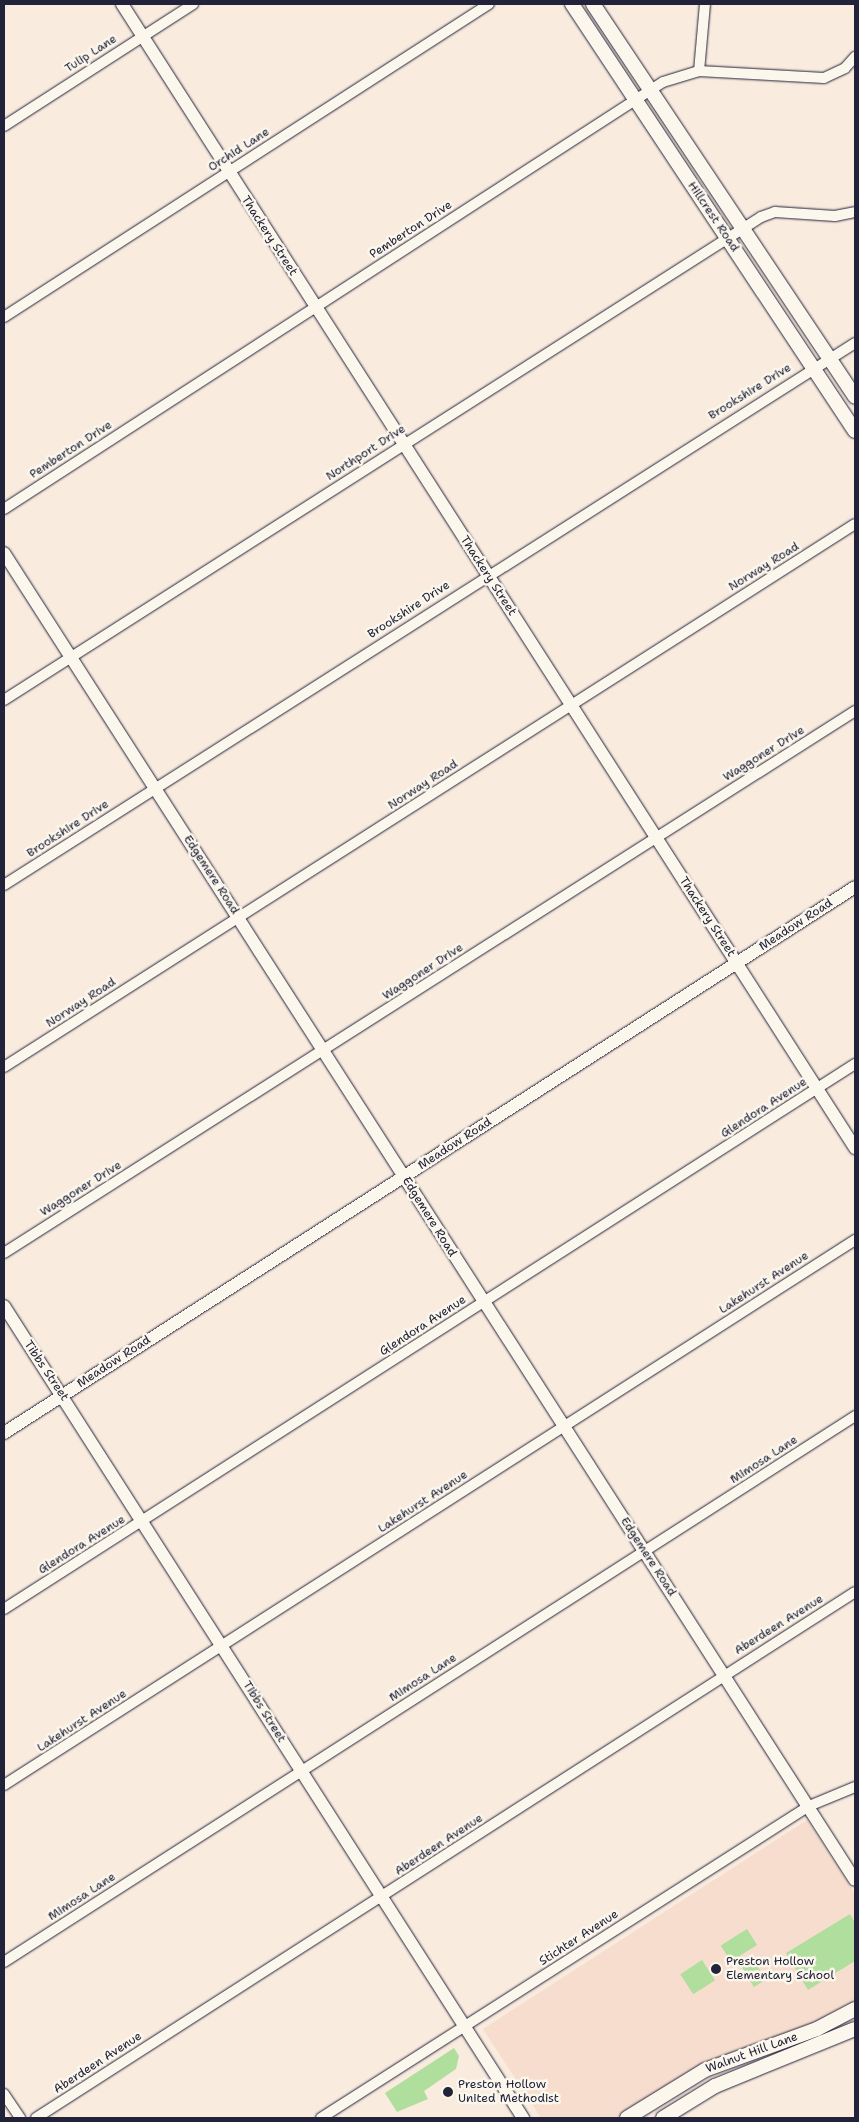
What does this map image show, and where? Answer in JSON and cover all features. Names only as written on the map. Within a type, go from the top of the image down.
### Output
[{"type":"main road","name":"Hillcrest Road","points":[[572,4],[855,430]]},
{"type":"main road","name":"Hillcrest Road","points":[[593,4],[855,397]]},
{"type":"main road","name":"Walnut Hill Lane","points":[[627,2118],[704,2070],[809,2032],[855,2009]]},
{"type":"main road","name":"Walnut Hill Lane","points":[[663,2118],[715,2086],[855,2029]]},
{"type":"street","name":"Thackery Street","points":[[122,4],[314,307],[855,1148]]},
{"type":"street","name":"Tulip Lane","points":[[4,126],[193,4]]},
{"type":"street","name":"Orchid Lane","points":[[4,318],[488,4]]},
{"type":"street","points":[[699,72],[705,4]]},
{"type":"street","name":"Pemberton Drive","points":[[4,509],[650,90],[699,72],[818,79],[838,73],[855,57]]},
{"type":"street","points":[[743,228],[775,212],[834,216],[855,212]]},
{"type":"street","name":"Northport Drive","points":[[4,700],[743,228]]},
{"type":"street","name":"Brookshire Drive","points":[[4,886],[486,575],[813,367],[855,343]]},
{"type":"street","name":"Norway Road","points":[[4,1067],[855,524]]},
{"type":"street","name":"Edgemere Road","points":[[4,553],[323,1050],[482,1302],[564,1426],[855,1880]]},
{"type":"street","name":"Waggoner Drive","points":[[4,1253],[855,711]]},
{"type":"street","name":"Meadow Road","points":[[4,1433],[855,887]]},
{"type":"street","name":"Glendora Avenue","points":[[4,1609],[855,1064]]},
{"type":"street","name":"Lakehurst Avenue","points":[[4,1785],[855,1240]]},
{"type":"street","name":"Tibbs Street","points":[[4,1306],[144,1521],[523,2118]]},
{"type":"street","name":"Mimosa Lane","points":[[4,1962],[855,1416]]},
{"type":"street","name":"Aberdeen Avenue","points":[[36,2118],[855,1592]]},
{"type":"street","name":"Stichter Avenue","points":[[320,2118],[809,1806],[855,1788]]},
{"type":"street","points":[[4,2094],[20,2118]]},
{"type":"shaded area","name":"Preston Hollow Elementary School","points":[[807,1820],[855,1894],[855,2002],[811,2024],[704,2064],[616,2118],[541,2118],[483,2029]]},
{"type":"green space","points":[[850,1914],[855,1923],[855,1961],[808,1990],[786,1953]]},
{"type":"green space","points":[[747,1929],[757,1945],[731,1962],[721,1945]]},
{"type":"green space","points":[[702,1960],[715,1980],[693,1994],[680,1974]]},
{"type":"green space","points":[[754,1960],[766,1980],[754,1987],[742,1967]]},
{"type":"green space","points":[[454,2048],[459,2056],[456,2069],[424,2091],[428,2099],[397,2112],[385,2093]]},
{"type":"place","name":"Preston Hollow Elementary School","points":[[716,1969]]},
{"type":"place","name":"Preston Hollow United Methodist","points":[[448,2092]]}]
